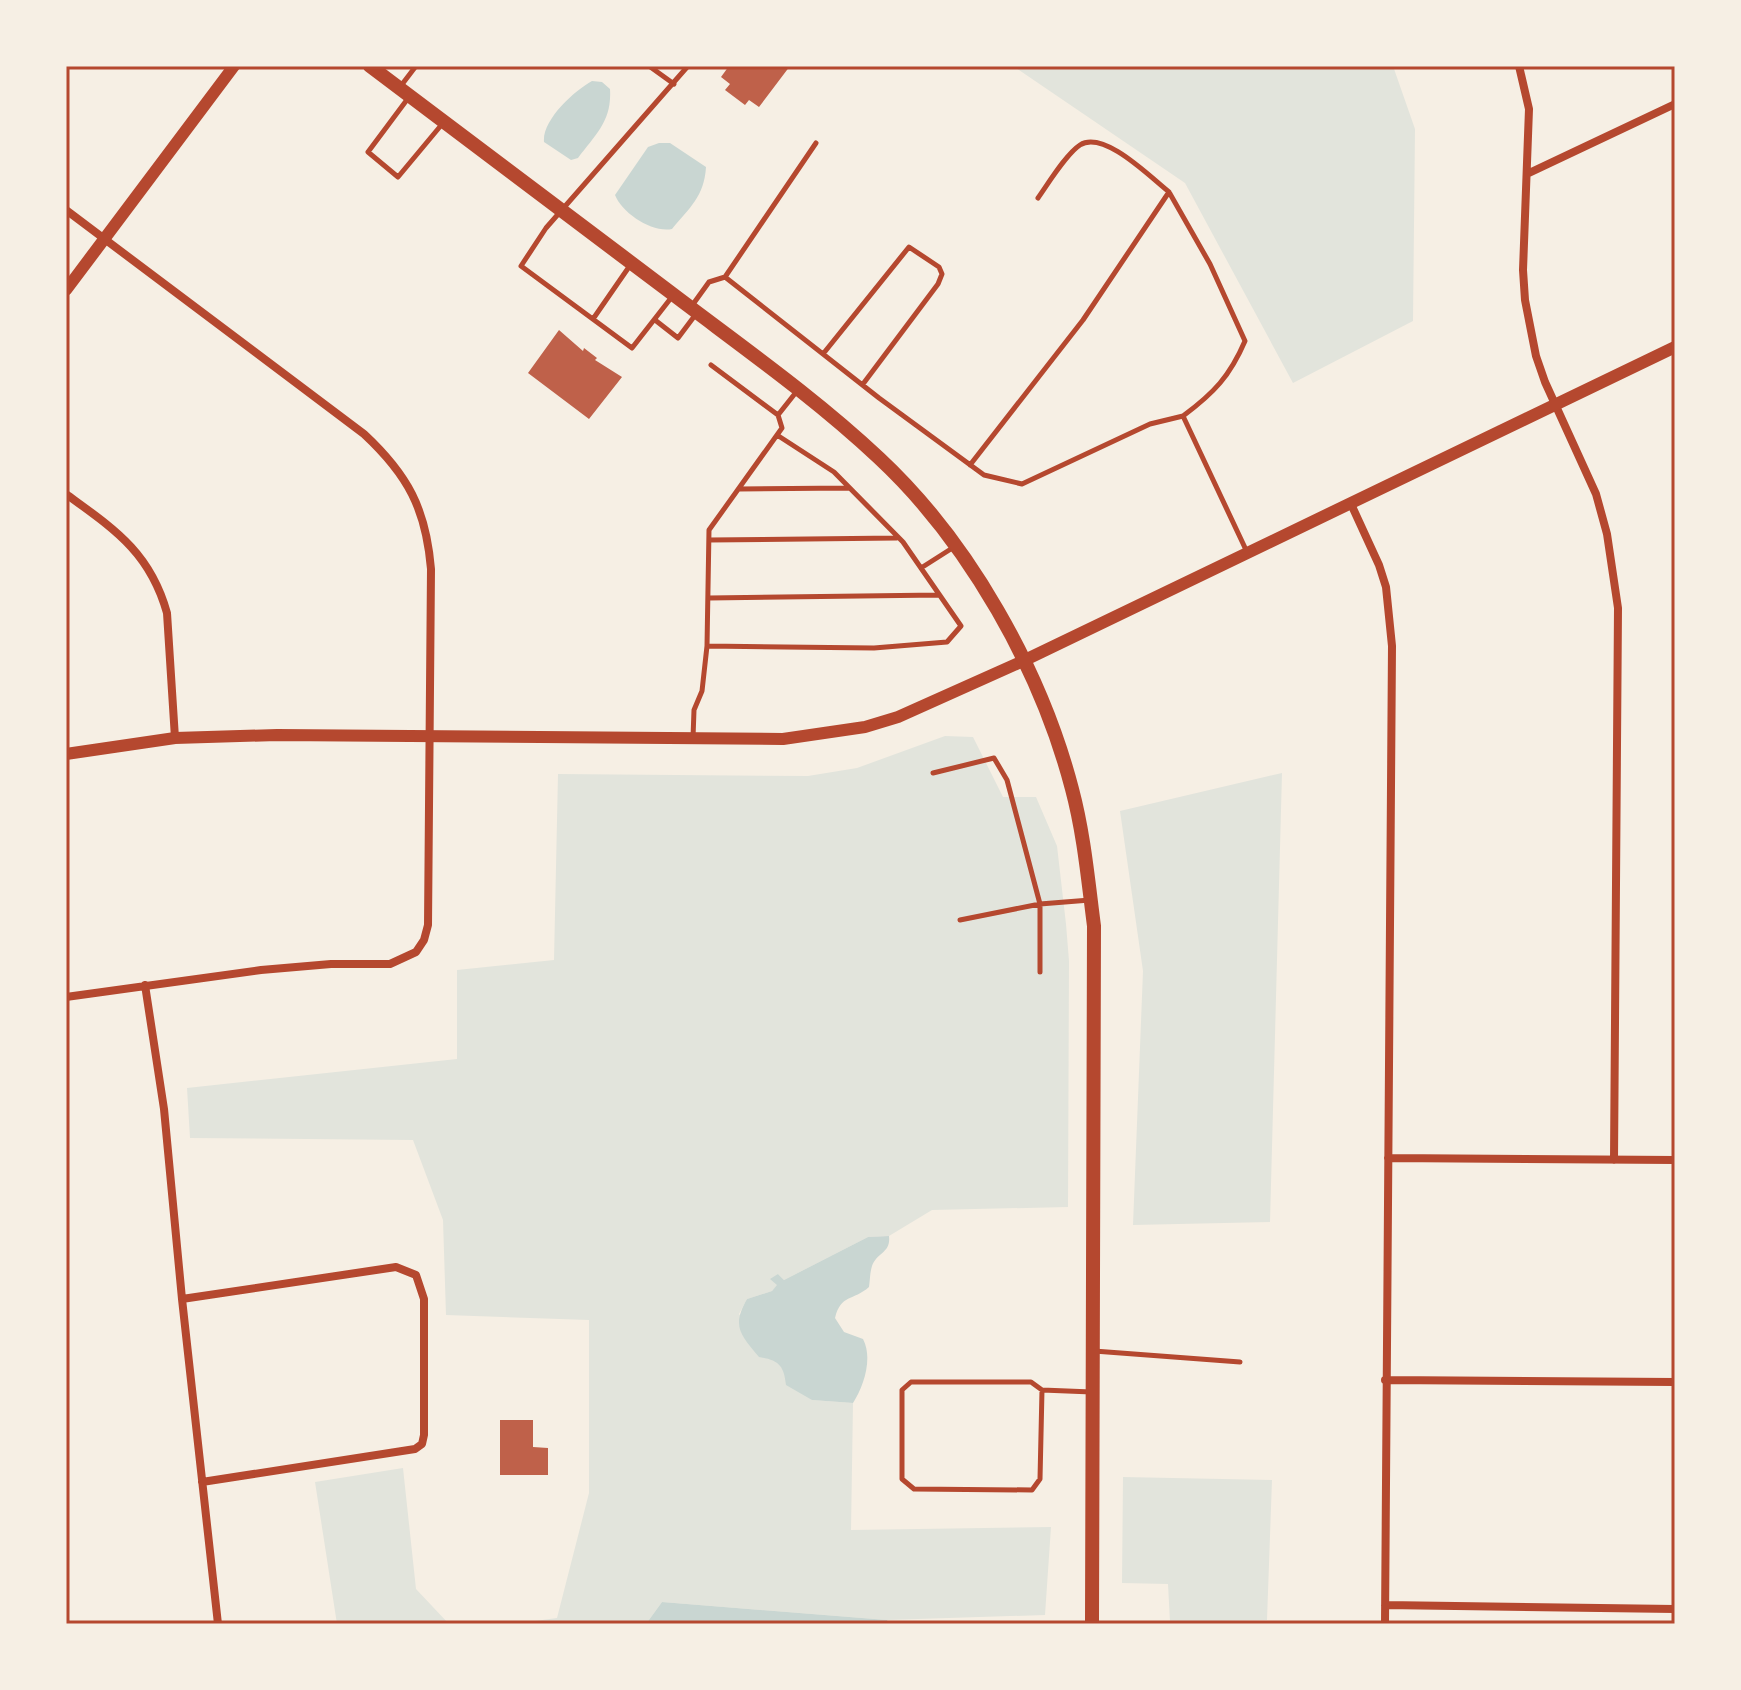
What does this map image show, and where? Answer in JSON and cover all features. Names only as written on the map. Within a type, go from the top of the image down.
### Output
[{"type":"main road","points":[[370,66],[798,390],[881,460],[955,546],[991,599],[1023,661],[1050,721],[1072,788],[1088,864],[1094,926],[1092,1624]]},
{"type":"street","points":[[66,290],[234,66]]},
{"type":"street","points":[[1519,66],[1529,109],[1523,270],[1525,300],[1536,356],[1596,494],[1607,534],[1618,608],[1614,1160]]},
{"type":"street","points":[[1529,173],[1675,104]]},
{"type":"street","points":[[66,210],[364,434],[399,471],[422,514],[431,569],[428,925],[424,940],[416,952],[390,964],[331,964],[261,970],[66,997]]},
{"type":"street","points":[[66,754],[175,738],[277,735],[783,739],[865,727],[932,703],[1023,661],[1675,347]]},
{"type":"street","points":[[66,494],[121,535],[139,553],[157,583],[167,613],[175,738]]},
{"type":"street","points":[[1351,504],[1382,576],[1392,646],[1385,1624]]},
{"type":"street","points":[[145,985],[164,1109],[218,1624]]},
{"type":"street","points":[[1388,1158],[1675,1160]]},
{"type":"street","points":[[182,1299],[396,1267],[416,1275],[424,1299],[422,1444],[415,1449],[202,1482]]},
{"type":"street","points":[[1385,1380],[1675,1382]]},
{"type":"street","points":[[1385,1605],[1675,1609]]},
{"type":"lane","points":[[416,66],[368,152],[398,177],[445,122]]},
{"type":"lane","points":[[649,66],[674,84]]},
{"type":"lane","points":[[673,295],[632,348],[521,266],[534,243],[688,66]]},
{"type":"lane","points":[[725,277],[984,475],[1022,484],[1150,424],[1183,416],[1204,400],[1233,369],[1245,341],[1210,264],[1169,192],[1107,143],[1091,140],[1078,146],[1038,198]]},
{"type":"lane","points":[[655,320],[678,338],[709,282],[725,277],[816,143]]},
{"type":"lane","points":[[970,465],[1083,320],[1169,192]]},
{"type":"lane","points":[[823,354],[909,247],[939,267],[942,274],[938,284],[863,384]]},
{"type":"lane","points":[[593,319],[632,264]]},
{"type":"lane","points":[[693,739],[694,710],[702,691],[707,646],[709,530],[782,428],[778,415],[711,365]]},
{"type":"lane","points":[[778,415],[798,390]]},
{"type":"lane","points":[[1183,416],[1247,553]]},
{"type":"lane","points":[[707,646],[874,648],[947,642],[961,626],[898,538],[850,488],[834,472],[777,435]]},
{"type":"lane","points":[[739,489],[850,488]]},
{"type":"lane","points":[[709,540],[898,538]]},
{"type":"lane","points":[[921,568],[955,546]]},
{"type":"lane","points":[[708,598],[940,595]]},
{"type":"lane","points":[[933,773],[994,758],[1007,780],[1040,904],[1040,972]]},
{"type":"lane","points":[[960,920],[1040,904],[1091,900]]},
{"type":"lane","points":[[1093,1351],[1240,1362]]},
{"type":"lane","points":[[1042,1390],[1040,1479],[1032,1490],[914,1489],[902,1479],[902,1390],[911,1382],[1031,1382],[1042,1390],[1093,1392]]},
{"type":"shaded area","points":[[1013,66],[1393,66],[1415,129],[1413,321],[1293,383],[1185,183]]},
{"type":"shaded area","points":[[592,81],[602,82],[610,89],[606,119],[578,158],[571,160],[544,142],[545,133],[560,107]]},
{"type":"shaded area","points":[[670,143],[706,167],[699,194],[672,229],[647,225],[624,208],[615,195],[648,147]]},
{"type":"shaded area","points":[[945,736],[973,737],[1003,797],[1036,797],[1057,846],[1069,961],[1068,1207],[932,1210],[889,1236],[868,1237],[784,1280],[778,1274],[778,1285],[772,1291],[747,1299],[739,1314],[774,1359],[812,1400],[853,1403],[851,1530],[1051,1527],[1045,1615],[887,1620],[662,1602],[646,1624],[513,1624],[557,1618],[589,1493],[589,1320],[446,1315],[443,1220],[413,1140],[190,1138],[187,1088],[457,1059],[457,970],[554,960],[558,774],[808,776],[857,768]]},
{"type":"shaded area","points":[[1282,773],[1270,1222],[1133,1225],[1143,971],[1120,811]]},
{"type":"shaded area","points":[[889,1236],[888,1246],[872,1266],[869,1287],[844,1301],[835,1318],[844,1332],[863,1339],[866,1347],[866,1372],[861,1388],[853,1403],[812,1400],[786,1385],[779,1365],[759,1357],[747,1343],[739,1324],[742,1309],[747,1299],[772,1291],[777,1285],[770,1279],[778,1274],[784,1280],[868,1237]]},
{"type":"shaded area","points":[[403,1468],[416,1589],[449,1624],[337,1624],[315,1482]]},
{"type":"shaded area","points":[[1123,1477],[1272,1480],[1267,1620],[1170,1622],[1168,1584],[1122,1583]]},
{"type":"shaded area","points":[[662,1602],[887,1620],[889,1624],[646,1624]]},
{"type":"building","points":[[729,66],[790,66],[759,107],[749,100],[745,105],[725,90],[730,84],[721,77]]},
{"type":"building","points":[[559,330],[583,351],[584,348],[597,358],[595,360],[622,377],[589,419],[528,373]]},
{"type":"building","points":[[500,1420],[533,1420],[533,1447],[548,1448],[548,1475],[500,1475]]}]
